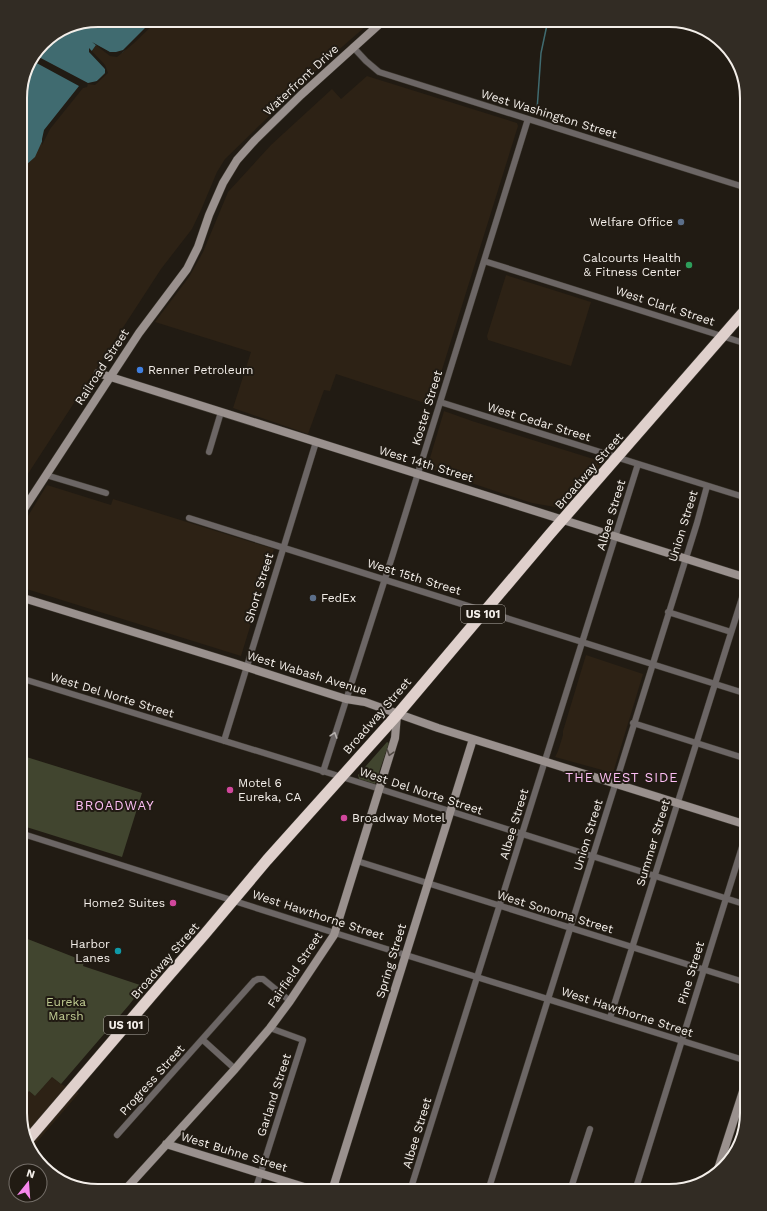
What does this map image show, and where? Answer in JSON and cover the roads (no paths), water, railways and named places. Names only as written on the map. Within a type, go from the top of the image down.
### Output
[{"type":"highway","name":"Broadway Street","points":[[31,1137],[267,860],[397,714],[740,316]]},
{"type":"street","name":"Waterfront Drive","points":[[203,232],[223,183],[237,160],[286,110],[376,27]]},
{"type":"street","name":"West Washington Street","points":[[353,47],[378,72],[740,186]]},
{"type":"street","name":"Koster Street","points":[[323,772],[418,474],[528,119]]},
{"type":"street","name":"Railroad Street","points":[[27,504],[151,316],[187,269],[198,247],[203,232]]},
{"type":"street","name":"West Clark Street","points":[[484,261],[740,342]]},
{"type":"street","name":"West 14th Street","points":[[98,373],[616,535],[740,576]]},
{"type":"street","name":"West Cedar Street","points":[[440,402],[740,496]]},
{"type":"street","points":[[208,452],[221,412]]},
{"type":"street","name":"Short Street","points":[[224,741],[316,442]]},
{"type":"street","name":"Albee Street","points":[[412,1184],[638,464]]},
{"type":"street","points":[[46,475],[106,493]]},
{"type":"street","name":"Union Street","points":[[490,1184],[707,486]]},
{"type":"street","name":"West 15th Street","points":[[189,518],[740,692]]},
{"type":"street","name":"West Wabash Avenue","points":[[27,599],[346,699],[365,702],[397,714],[544,762],[740,823]]},
{"type":"street","name":"Summer Street","points":[[610,1018],[740,604]]},
{"type":"street","points":[[668,612],[731,632]]},
{"type":"street","name":"West Del Norte Street","points":[[27,680],[342,777],[378,790],[740,903]]},
{"type":"street","name":"Fairfield Street","points":[[130,1184],[235,1069],[270,1028],[290,1002],[335,933],[395,738],[397,714]]},
{"type":"street","points":[[633,723],[740,757]]},
{"type":"street","name":"Spring Street","points":[[334,1184],[473,739]]},
{"type":"street","name":"West Hawthorne Street","points":[[27,835],[740,1059]]},
{"type":"street","name":"Pine Street","points":[[637,1184],[740,853]]},
{"type":"street","name":"West Sonoma Street","points":[[357,861],[740,981]]},
{"type":"street","name":"Progress Street","points":[[117,1135],[254,981],[263,979],[290,1002]]},
{"type":"street","name":"Garland Street","points":[[258,1184],[303,1040],[270,1028]]},
{"type":"street","points":[[203,1040],[235,1069]]},
{"type":"street","points":[[726,1155],[740,1105]]},
{"type":"street","points":[[572,1184],[590,1129]]},
{"type":"street","name":"West Buhne Street","points":[[166,1144],[294,1184]]},
{"type":"water","points":[[149,27],[123,52],[116,56],[96,45],[91,52],[104,66],[106,72],[94,84],[88,84],[80,88],[48,128],[35,157],[27,164],[27,94],[32,71],[45,51],[67,34],[84,28]]},
{"type":"waterway","points":[[537,110],[541,53],[547,27]]},
{"type":"place","name":"Welfare Office","points":[[681,222]]},
{"type":"place","name":"Calcourts Health & Fitness Center","points":[[689,265]]},
{"type":"place","name":"Renner Petroleum","points":[[140,370]]},
{"type":"place","name":"FedEx","points":[[313,598]]},
{"type":"place","name":"Motel 6 Eureka, CA","points":[[230,790]]},
{"type":"place","name":"Broadway Motel","points":[[344,818]]},
{"type":"place","name":"Home2 Suites","points":[[173,903]]},
{"type":"place","name":"Harbor Lanes","points":[[118,951]]},
{"type":"district","name":"THE WEST SIDE","points":[[622,777]]},
{"type":"district","name":"BROADWAY","points":[[115,805]]},
{"type":"park label","name":"Eureka Marsh","points":[[66,1009]]}]
